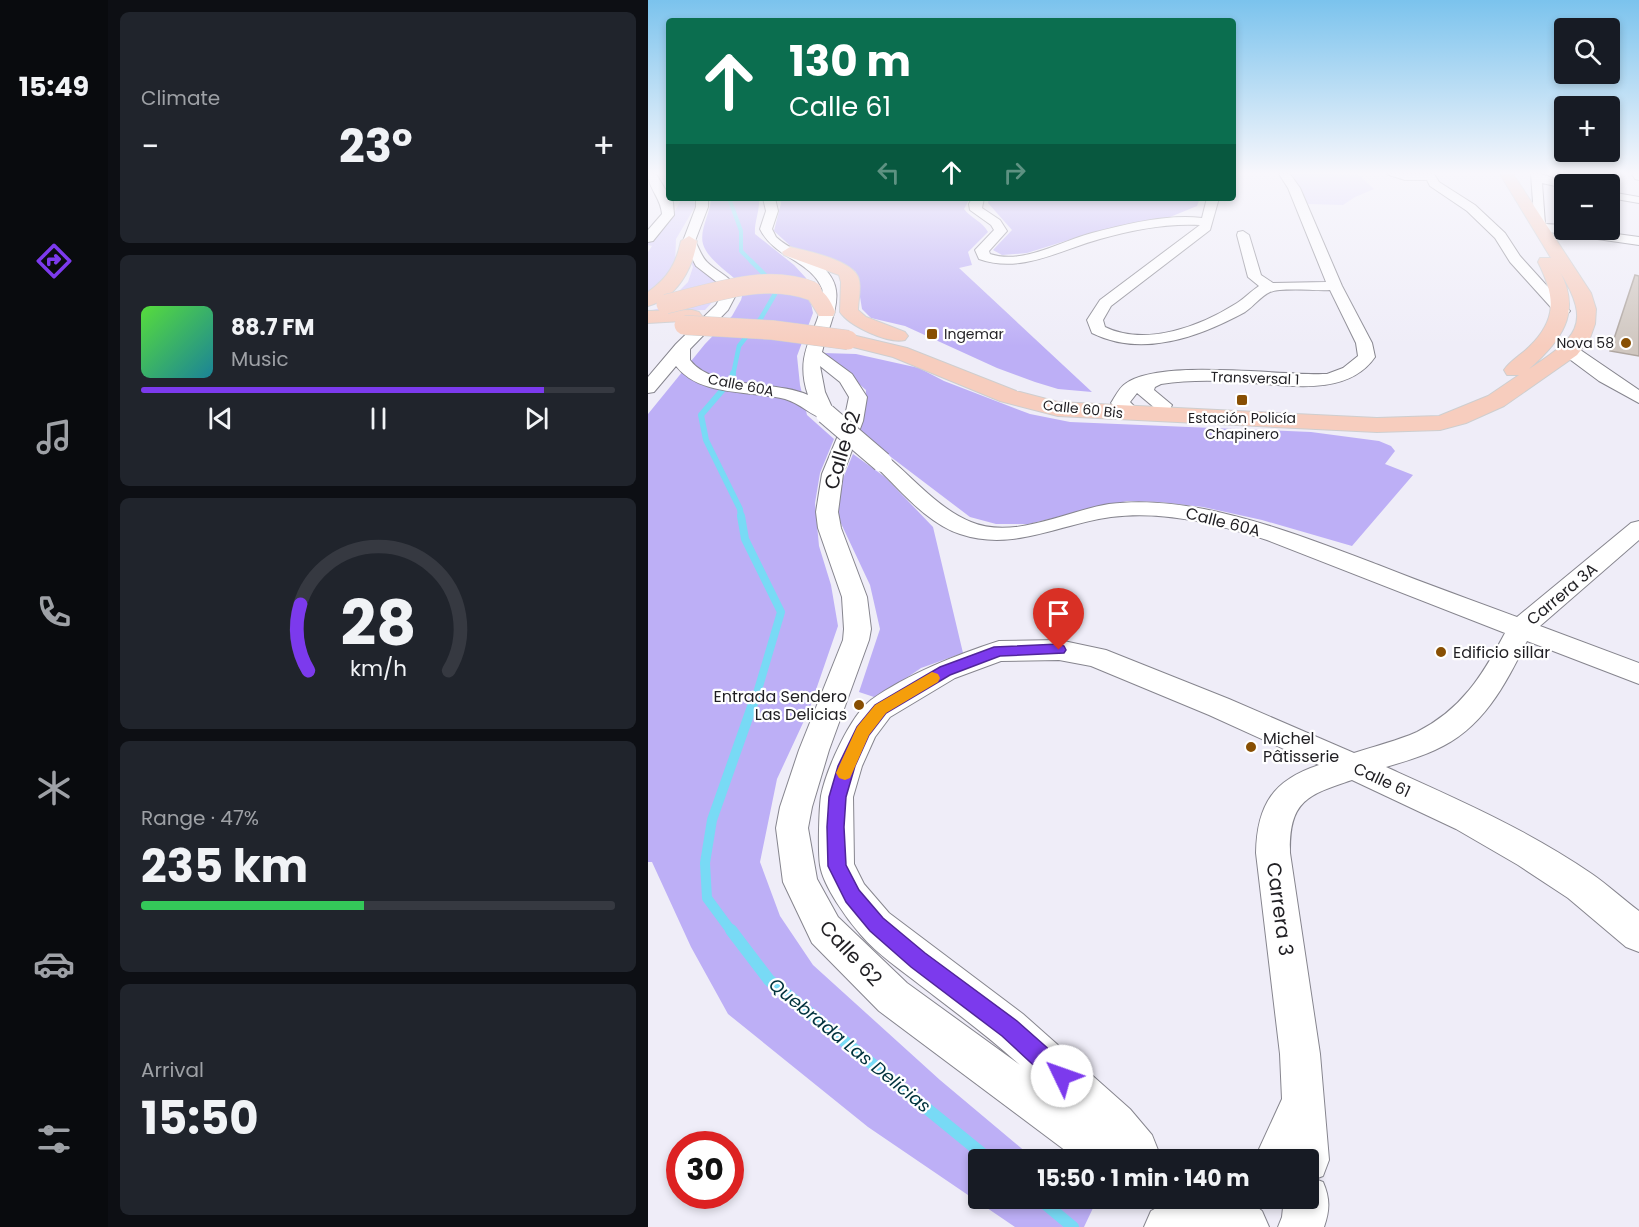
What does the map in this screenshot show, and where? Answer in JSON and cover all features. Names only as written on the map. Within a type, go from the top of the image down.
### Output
[{"type":"main road","points":[[1528,231],[1555,276],[1561,295],[1562,311]]},
{"type":"main road","points":[[1542,231],[1586,300],[1587,322],[1570,351]]},
{"type":"main road","points":[[654,304],[687,261],[689,241]]},
{"type":"main road","points":[[790,252],[842,268],[848,272],[851,278],[848,306],[853,317],[942,357]]},
{"type":"main road","points":[[654,304],[754,285],[786,284],[812,291],[822,302],[826,312]]},
{"type":"main road","name":"Calle 60 Bis","points":[[852,337],[900,352],[1008,396],[1058,409],[1127,403],[1425,416],[1450,409],[1497,384],[1530,358],[1548,338],[1562,311]]},
{"type":"main road","name":"Calle 60 Bis","points":[[648,317],[852,337],[942,357],[1041,393],[1088,401],[1114,397],[1127,403],[1418,425],[1458,418],[1496,401],[1570,351]]},
{"type":"main road","name":"Calle 60 Bis","points":[[648,326],[688,321]]},
{"type":"street","points":[[648,388],[681,356],[715,316],[731,291],[727,282],[702,265],[696,257],[689,241],[693,231]]},
{"type":"street","name":"Calle 60A","points":[[768,231],[772,241],[824,278],[830,291],[823,325],[811,358],[813,384],[826,414]]},
{"type":"street","points":[[1001,231],[984,247],[982,253],[987,258],[1017,260],[1098,236],[1125,231]]},
{"type":"street","points":[[1196,231],[1106,303],[1095,320],[1098,330],[1123,340],[1165,338],[1237,309],[1262,290],[1270,287],[1335,286],[1312,231]]},
{"type":"street","points":[[1495,231],[1515,259],[1562,311]]},
{"type":"street","points":[[1244,235],[1255,277],[1270,287]]},
{"type":"street","points":[[1620,237],[1639,240]]},
{"type":"street","name":"Transversal 1","points":[[1127,403],[1140,383],[1158,378],[1194,376],[1313,380],[1328,379],[1351,371],[1367,357],[1367,351],[1335,286]]},
{"type":"street","points":[[1570,351],[1605,378],[1639,398]]},
{"type":"street","name":"Calle 60A","points":[[681,356],[695,374],[712,381],[789,394],[826,414],[945,516],[967,529],[997,534],[1017,534],[1110,511],[1134,509],[1186,512],[1288,540],[1639,674]]},
{"type":"street","points":[[753,389],[788,381],[802,371],[811,358]]},
{"type":"street","name":"Calle 62","points":[[811,358],[852,385],[858,397],[855,413],[835,465],[827,497],[827,515],[832,537],[851,583],[859,627],[814,750],[796,807],[792,828],[800,882],[825,930],[893,997],[1099,1149]]},
{"type":"street","points":[[1158,378],[1147,384],[1145,392],[1163,405]]},
{"type":"street","name":"Carrera 3A","points":[[1353,766],[1426,741],[1456,723],[1479,702],[1497,674],[1521,628],[1639,528]]},
{"type":"street","name":"Calle 61","points":[[1136,1149],[1115,1124],[1009,1028],[918,960],[876,925],[852,896],[837,866],[837,797],[847,766],[863,731],[880,709],[945,671],[999,651],[1059,650],[1096,657],[1219,707],[1467,819],[1530,854],[1580,886],[1639,934]]},
{"type":"street","name":"Carrera 3","points":[[1306,1149],[1304,1096],[1273,853],[1273,828],[1280,808],[1293,792],[1310,781],[1353,766]]},
{"type":"street","name":"Carrera 3","points":[[1283,1149],[1304,1096]]},
{"type":"street","points":[[1167,1227],[1213,1209]]},
{"type":"street","points":[[1301,1227],[1306,1209]]},
{"type":"shaded area","points":[[660,231],[681,231],[676,239],[675,265],[671,273],[648,294],[648,252],[652,246],[648,243]]},
{"type":"shaded area","points":[[703,231],[755,231],[755,234],[794,265],[806,278],[813,313],[797,356],[800,385],[807,415],[834,439],[820,473],[815,503],[819,546],[831,585],[838,626],[809,710],[777,779],[760,862],[780,916],[813,965],[940,1080],[1022,1149],[968,1149],[968,1195],[868,1127],[728,1014],[691,947],[652,862],[648,862],[648,414],[705,344],[732,316],[744,289],[716,263],[706,251],[702,239]]},
{"type":"shaded area","points":[[774,231],[987,231],[968,252],[972,265],[959,268],[1092,392],[1058,389],[1035,382],[997,368],[905,326],[871,318],[862,309],[856,272],[846,266],[796,251]]},
{"type":"shaded area","points":[[1011,231],[1111,231],[1078,237],[1027,253],[1002,255],[993,250]]},
{"type":"shaded area","points":[[689,259],[720,284],[718,296],[705,310],[648,311],[661,308],[688,282],[693,267]]},
{"type":"shaded area","points":[[823,353],[856,354],[919,368],[944,381],[1030,414],[1070,422],[1311,432],[1379,441],[1391,446],[1395,451],[1385,464],[1413,475],[1352,546],[1262,520],[1203,507],[1160,502],[1127,501],[1028,524],[996,524],[970,517],[858,432],[865,407],[866,390]]},
{"type":"shaded area","points":[[853,454],[885,477],[933,527],[963,653],[921,668],[877,698],[859,692],[880,629],[870,585],[838,517],[842,481]]},
{"type":"shaded area","points":[[989,1209],[1093,1209],[1084,1227],[1015,1227]]},
{"type":"building","points":[[1635,275],[1639,276],[1639,356],[1610,351]]},
{"type":"waterway","name":"Quebrada Las Delicias","points":[[733,375],[739,346],[761,318],[775,294],[766,276],[741,251],[741,231]]},
{"type":"waterway","name":"Quebrada Las Delicias","points":[[733,373],[732,379],[701,415],[706,440],[740,509],[741,517]]},
{"type":"waterway","name":"Quebrada Las Delicias","points":[[741,516],[745,539],[781,612],[755,700]]},
{"type":"waterway","name":"Quebrada Las Delicias","points":[[732,932],[707,898],[705,863],[712,820],[755,698]]},
{"type":"waterway","name":"Quebrada Las Delicias","points":[[731,930],[769,980],[976,1149]]},
{"type":"waterway","name":"Quebrada Las Delicias","points":[[1051,1209],[1073,1227]]},
{"type":"slow traffic","points":[[845,773],[863,731],[880,709],[932,678]]},
{"type":"place","name":"Ingemar","points":[[932,334]]},
{"type":"place","name":"Nova 58","points":[[1626,343]]},
{"type":"place","name":"Estación Policía Chapinero","points":[[1242,400]]},
{"type":"place","name":"Edificio sillar","points":[[1441,652]]},
{"type":"place","name":"Entrada Sendero Las Delicias","points":[[859,705]]},
{"type":"place","name":"Michel Pâtisserie","points":[[1251,747]]},
{"type":"route","points":[[1059,650],[999,651],[945,671],[880,709],[863,731],[847,766],[837,797],[836,827],[837,866],[852,896],[876,925],[918,960],[1009,1028],[1062,1076]]}]
